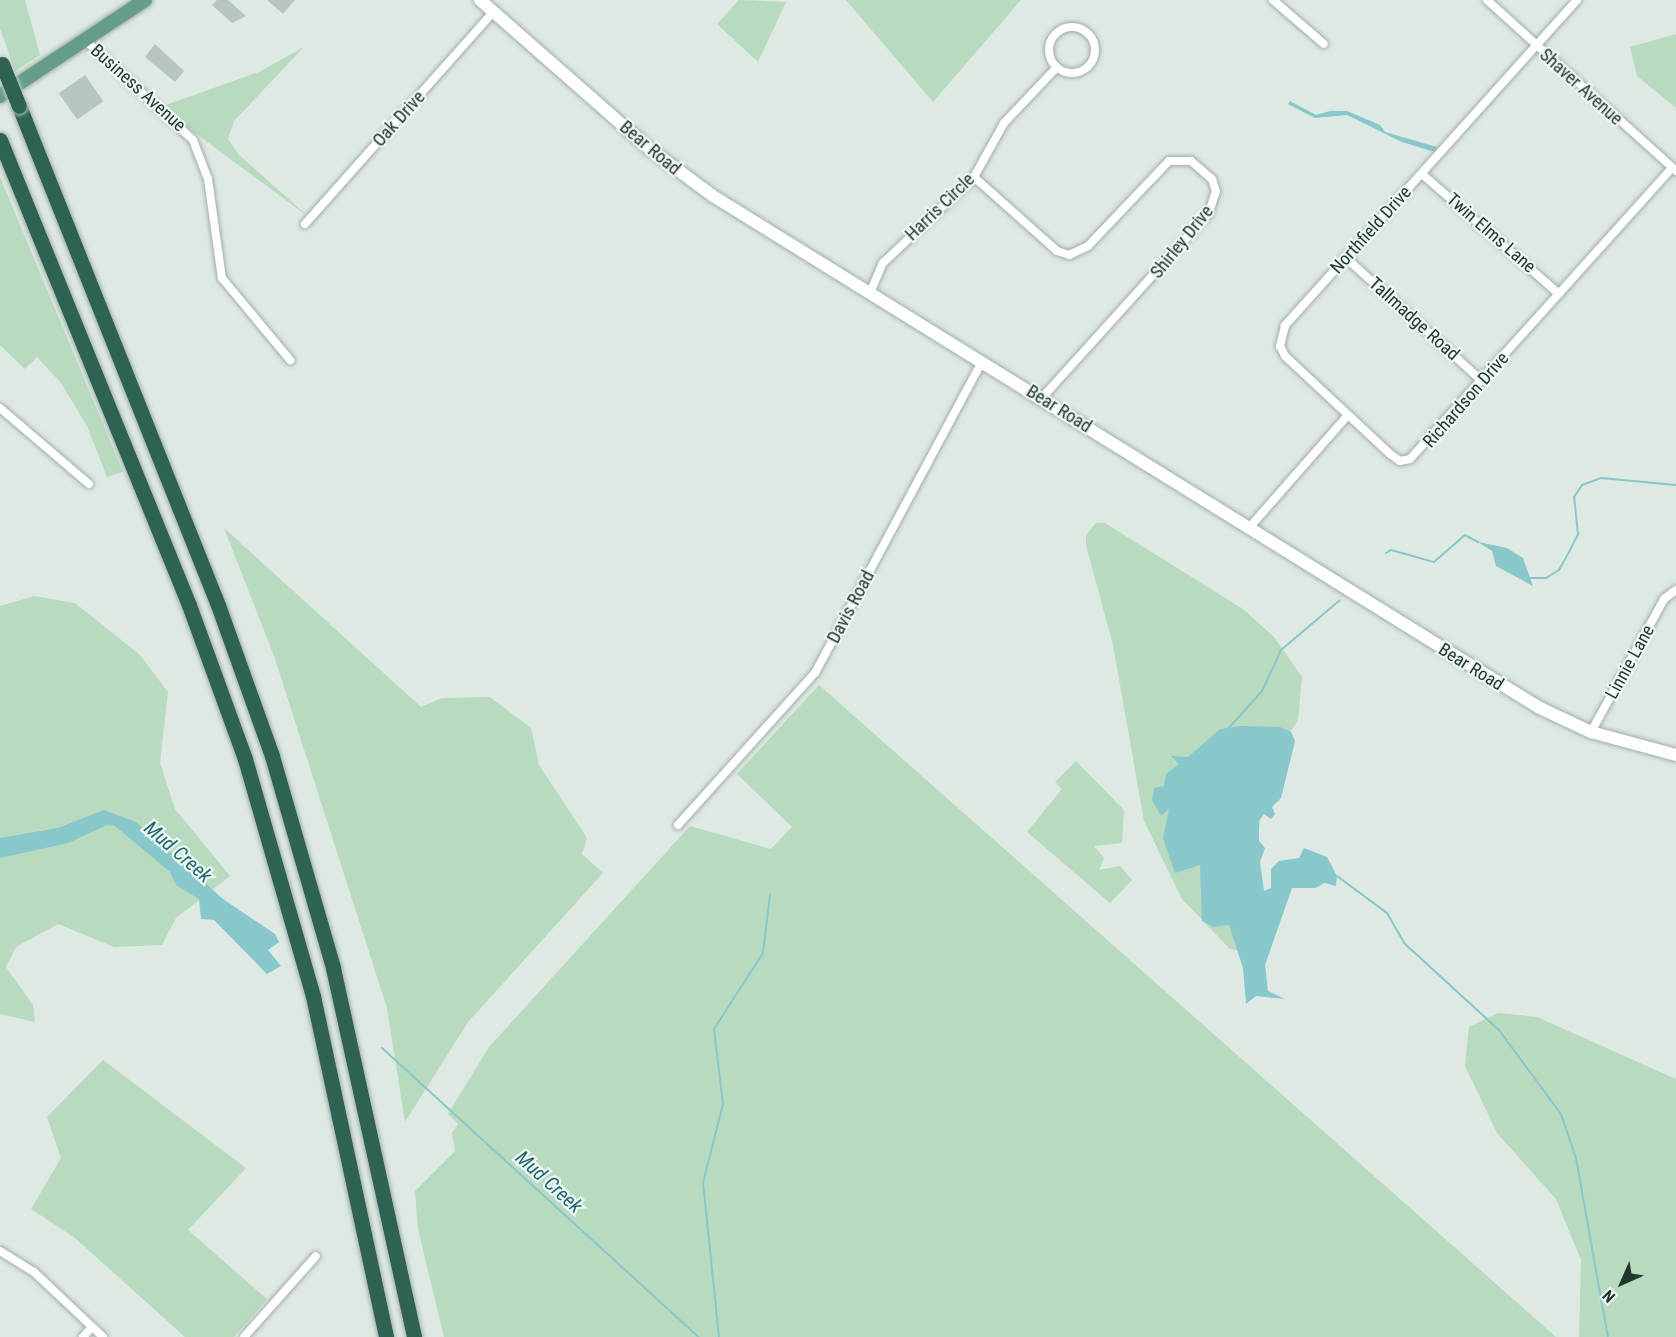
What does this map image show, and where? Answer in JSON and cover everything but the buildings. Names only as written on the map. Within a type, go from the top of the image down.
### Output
[{"type":"highway","points":[[1,62],[218,605],[276,767],[333,968],[414,1337]]},
{"type":"highway","points":[[0,140],[184,594],[245,759],[313,996],[386,1337]]},
{"type":"main road","points":[[0,96],[145,0]]},
{"type":"main road","name":"Bear Road","points":[[480,0],[681,174],[1501,686],[1591,732],[1676,755]]},
{"type":"street","points":[[1273,0],[1324,44]]},
{"type":"street","name":"Shaver Avenue","points":[[1487,0],[1674,170]]},
{"type":"street","name":"Northfield Drive","points":[[1348,415],[1280,346],[1285,326],[1577,0]]},
{"type":"street","name":"Oak Drive","points":[[305,224],[493,12]]},
{"type":"street","points":[[1071,26],[1088,32],[1096,48],[1090,65],[1074,73],[1057,68],[1049,51],[1054,34],[1071,26]]},
{"type":"street","name":"Business Avenue","points":[[85,40],[193,140],[208,179],[222,278],[290,360]]},
{"type":"street","name":"Harris Circle","points":[[870,293],[893,252],[974,177],[1004,123],[1057,68]]},
{"type":"street","name":"Shirley Drive","points":[[974,177],[1057,251],[1069,255],[1088,246],[1169,161],[1191,160],[1212,179],[1216,191],[1209,213],[1042,398]]},
{"type":"street","name":"Richardson Drive","points":[[1348,415],[1390,454],[1400,461],[1410,459],[1674,170]]},
{"type":"street","name":"Twin Elms Lane","points":[[1422,174],[1559,294]]},
{"type":"street","name":"Tallmadge Road","points":[[1346,258],[1482,381]]},
{"type":"street","name":"Davis Road","points":[[678,825],[815,673],[982,361]]},
{"type":"street","points":[[0,408],[89,484]]},
{"type":"street","points":[[1250,528],[1348,415]]},
{"type":"street","name":"Linnie Lane","points":[[1591,732],[1673,591]]},
{"type":"street","points":[[0,1251],[34,1272],[103,1337]]},
{"type":"street","points":[[246,1336],[316,1256]]},
{"type":"street","points":[[83,1337],[92,1327]]},
{"type":"green space","points":[[0,0],[25,0],[40,55],[15,71],[0,28]]},
{"type":"green space","points":[[739,0],[786,2],[758,62],[717,24]]},
{"type":"green space","points":[[846,0],[1021,0],[933,102]]},
{"type":"green space","points":[[1676,34],[1676,108],[1637,76],[1630,47]]},
{"type":"green space","points":[[304,47],[234,121],[228,139],[239,155],[310,218],[160,107],[259,72]]},
{"type":"green space","points":[[0,177],[123,472],[107,477],[87,426],[61,383],[37,357],[25,369],[0,345]]},
{"type":"green space","points":[[1096,523],[1105,523],[1243,609],[1274,637],[1302,677],[1298,720],[1273,759],[1262,803],[1245,951],[1230,949],[1182,899],[1144,821],[1113,645],[1086,545],[1086,535]]},
{"type":"green space","points":[[224,528],[421,707],[442,698],[490,697],[531,728],[539,765],[587,838],[582,854],[603,873],[468,1022],[405,1122],[387,1008],[274,656]]},
{"type":"green space","points":[[34,596],[75,603],[140,655],[168,692],[160,763],[175,809],[230,876],[176,918],[162,945],[114,947],[58,924],[16,947],[6,967],[33,1005],[35,1022],[0,1014],[0,606]]},
{"type":"green space","points":[[819,685],[1556,1337],[444,1337],[418,1229],[415,1191],[455,1151],[452,1133],[458,1124],[448,1114],[489,1047],[690,826],[771,849],[792,827],[737,774]]},
{"type":"green space","points":[[1076,761],[1124,810],[1122,843],[1094,846],[1104,858],[1099,870],[1120,866],[1132,880],[1110,903],[1027,832],[1062,789],[1055,782]]},
{"type":"green space","points":[[1498,1013],[1537,1017],[1676,1079],[1676,1337],[1579,1337],[1581,1260],[1556,1199],[1497,1133],[1465,1066],[1469,1027]]},
{"type":"green space","points":[[103,1060],[246,1168],[188,1230],[267,1299],[234,1337],[185,1337],[75,1238],[31,1209],[61,1158],[47,1117]]},
{"type":"water","points":[[1290,101],[1316,115],[1330,111],[1347,111],[1380,125],[1385,132],[1437,147],[1435,152],[1402,142],[1347,115],[1315,118],[1288,104]]},
{"type":"water","points":[[1478,542],[1507,548],[1523,558],[1533,586],[1496,566],[1492,551]]},
{"type":"water","points":[[1240,726],[1280,727],[1291,732],[1295,741],[1281,798],[1272,807],[1275,814],[1271,819],[1264,814],[1259,821],[1259,841],[1265,848],[1260,862],[1264,891],[1271,888],[1271,869],[1279,861],[1299,858],[1304,848],[1327,857],[1337,876],[1336,886],[1325,883],[1315,888],[1292,888],[1265,965],[1268,991],[1285,999],[1256,996],[1246,1004],[1243,968],[1229,925],[1214,927],[1202,921],[1200,865],[1175,873],[1163,838],[1169,809],[1161,816],[1152,800],[1154,788],[1164,786],[1166,774],[1179,764],[1171,756],[1188,757],[1220,729]]},
{"type":"water","points":[[104,810],[136,822],[223,899],[275,934],[279,942],[268,950],[281,966],[267,974],[214,920],[201,919],[199,899],[176,885],[170,872],[115,826],[107,825],[68,843],[0,858],[0,838],[58,828]]},
{"type":"waterway","points":[[1530,578],[1546,578],[1559,570],[1578,534],[1574,497],[1582,485],[1601,478],[1676,485]]},
{"type":"waterway","points":[[1386,553],[1391,550],[1434,562],[1465,535],[1478,542]]},
{"type":"waterway","points":[[1228,729],[1262,691],[1281,650],[1340,600]]},
{"type":"waterway","points":[[1337,876],[1387,913],[1404,943],[1499,1030],[1561,1114],[1576,1158],[1608,1337]]},
{"type":"waterway","points":[[719,1337],[703,1183],[723,1104],[714,1029],[763,953],[770,894]]},
{"type":"waterway","name":"Mud Creek","points":[[382,1048],[699,1337]]}]
